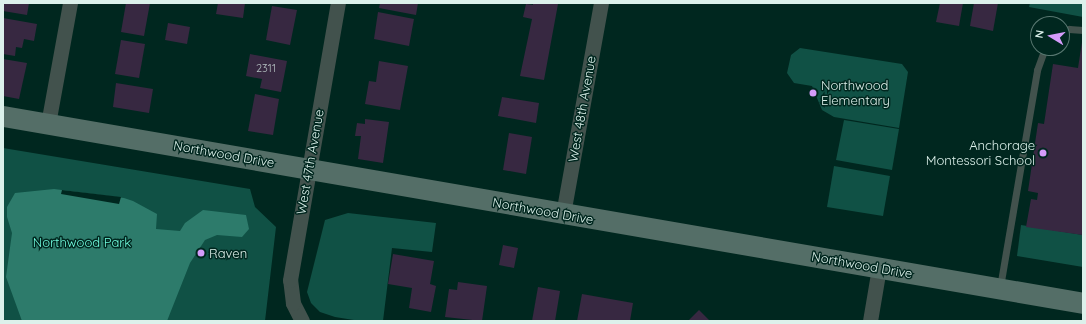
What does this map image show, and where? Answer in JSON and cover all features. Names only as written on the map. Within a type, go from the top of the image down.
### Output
[{"type":"street","points":[[48,124],[70,3]]},
{"type":"street","name":"West 47th Avenue","points":[[301,321],[293,303],[290,280],[338,3]]},
{"type":"street","name":"West 48th Avenue","points":[[563,214],[601,3]]},
{"type":"street","name":"Northwood Drive","points":[[3,116],[1083,303]]},
{"type":"street","points":[[870,321],[879,268]]},
{"type":"lane","points":[[1070,29],[1083,30]]},
{"type":"lane","points":[[999,289],[1029,111],[1037,70],[1042,56]]},
{"type":"green space","points":[[1030,3],[1083,3],[1083,17],[1029,7]]},
{"type":"green space","points":[[800,48],[902,64],[908,72],[899,128],[834,117],[822,110],[812,86],[794,83],[787,73],[791,55]]},
{"type":"green space","points":[[844,120],[899,129],[892,170],[836,160]]},
{"type":"green space","name":"Northwood Park","points":[[3,148],[250,189],[255,207],[276,227],[265,321],[3,321]]},
{"type":"green space","points":[[834,166],[890,176],[883,216],[827,207]]},
{"type":"green space","points":[[348,213],[436,223],[432,252],[392,248],[383,321],[360,321],[335,317],[320,312],[311,303],[307,292],[325,220]]},
{"type":"green space","points":[[1021,225],[1083,235],[1083,267],[1017,256]]},
{"type":"shaded area","points":[[54,189],[124,198],[133,201],[157,214],[156,229],[180,231],[185,223],[203,210],[246,215],[249,229],[242,237],[217,235],[205,240],[190,263],[167,321],[22,321],[6,277],[12,233],[7,217],[7,207],[15,193]]},
{"type":"pier","points":[[62,190],[121,197],[119,204],[61,194]]},
{"type":"building","points":[[3,3],[29,3],[27,15],[3,11]]},
{"type":"building","points":[[126,3],[150,3],[144,36],[121,32]]},
{"type":"building","points":[[218,3],[245,3],[243,18],[216,14]]},
{"type":"building","points":[[380,3],[418,3],[416,15],[379,8]]},
{"type":"building","points":[[533,3],[558,4],[544,80],[520,76],[532,19],[523,17],[526,4],[533,5]]},
{"type":"building","points":[[940,3],[963,3],[959,26],[936,22]]},
{"type":"building","points":[[974,3],[998,3],[993,31],[970,26]]},
{"type":"building","points":[[272,6],[297,10],[290,45],[266,40]]},
{"type":"building","points":[[378,12],[414,19],[409,46],[374,39]]},
{"type":"building","points":[[3,18],[37,24],[34,41],[24,39],[22,48],[16,47],[15,56],[3,54]]},
{"type":"building","points":[[168,23],[190,27],[187,44],[165,40]]},
{"type":"building","points":[[121,40],[145,44],[139,78],[115,74]]},
{"type":"building","points":[[1082,42],[1083,235],[1026,227],[1031,199],[1037,200],[1038,193],[1028,191],[1038,123],[1044,124],[1053,64],[1078,68]]},
{"type":"building","points":[[250,54],[287,61],[281,92],[260,88],[262,79],[246,76]]},
{"type":"building","points":[[3,59],[27,63],[19,99],[3,96]]},
{"type":"building","points":[[379,61],[408,66],[400,110],[365,104],[369,81],[376,82]]},
{"type":"building","points":[[116,83],[153,89],[149,113],[113,107]]},
{"type":"building","points":[[255,94],[279,99],[273,135],[248,131]]},
{"type":"building","points":[[502,97],[539,103],[536,123],[498,116]]},
{"type":"building","points":[[365,119],[389,122],[383,163],[358,159],[361,136],[355,136],[357,123],[365,124]]},
{"type":"building","points":[[509,133],[532,137],[526,174],[503,170]]},
{"type":"building","points":[[503,245],[518,248],[514,268],[499,265]]},
{"type":"building","points":[[393,254],[434,261],[430,284],[436,286],[431,312],[409,308],[412,288],[388,284]]},
{"type":"building","points":[[458,282],[487,286],[482,321],[445,317],[449,289],[457,290]]},
{"type":"building","points":[[538,287],[560,291],[555,321],[532,321]]},
{"type":"building","points":[[582,294],[633,303],[630,321],[577,321]]},
{"type":"building","points":[[699,310],[710,321],[688,321]]},
{"type":"place","name":"Northwood Elementary","points":[[813,93]]},
{"type":"place","name":"Anchorage Montessori School","points":[[1043,153]]},
{"type":"place","name":"Raven","points":[[201,253]]}]
